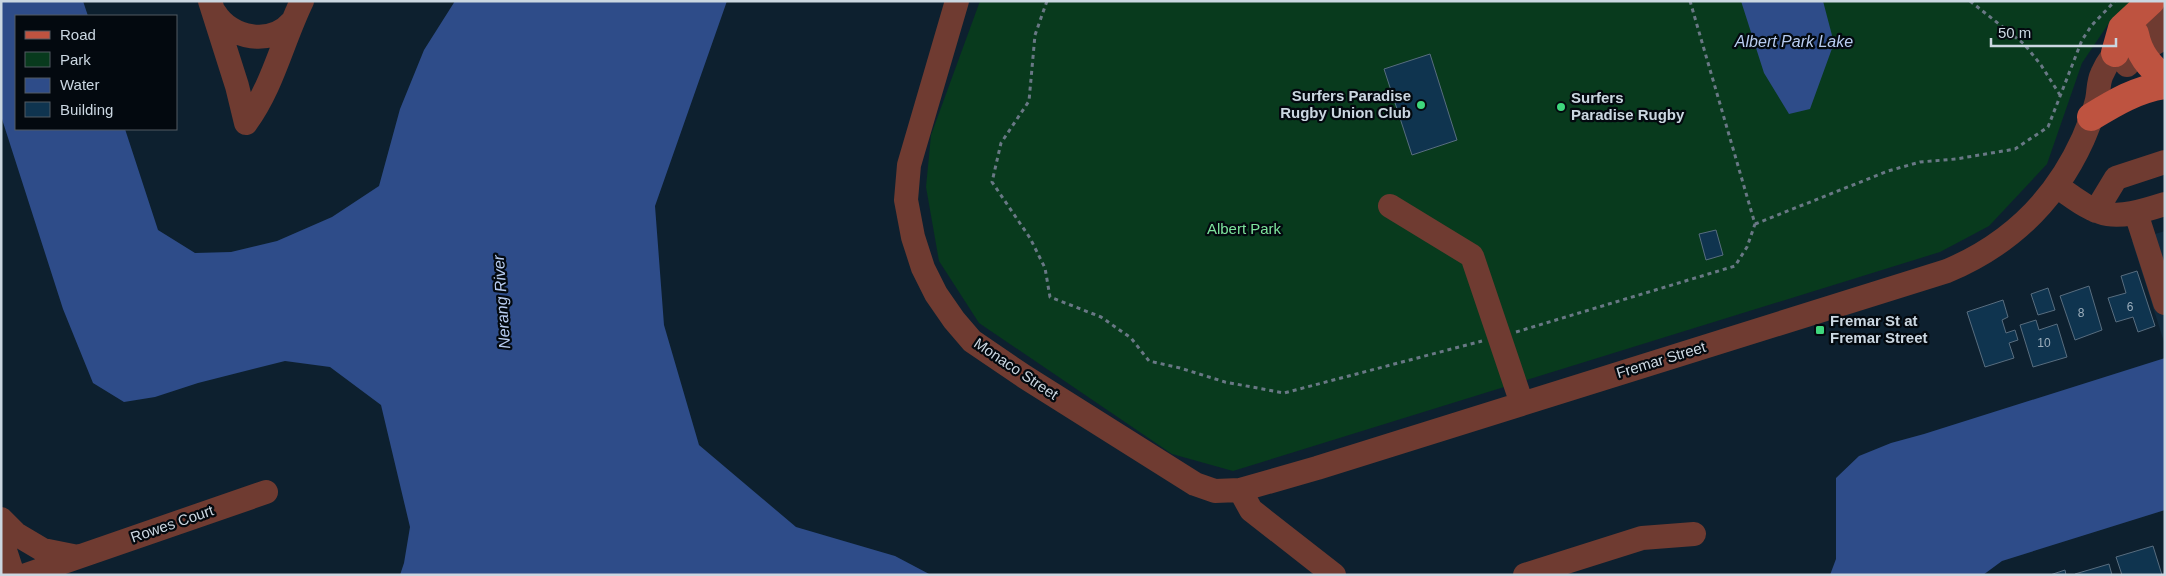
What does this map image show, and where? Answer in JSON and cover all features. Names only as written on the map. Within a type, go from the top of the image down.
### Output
[{"type":"main road","points":[[2151,1],[2122,28],[2130,47],[2165,79]]},
{"type":"main road","points":[[2094,109],[2144,89],[2165,85]]},
{"type":"street","name":"Monaco Street","points":[[957,1],[909,164],[906,200],[913,237],[923,268],[936,294],[954,320],[972,340],[1025,377],[1195,484],[1215,491],[1240,490]]},
{"type":"street","points":[[212,5],[219,20],[229,29],[245,36],[258,37],[285,28],[297,11]]},
{"type":"street","points":[[212,5],[237,86],[246,123],[259,106],[270,85],[297,11]]},
{"type":"street","name":"Fremar Street","points":[[1240,490],[1317,468],[1947,271],[1978,256],[2004,240],[2034,213],[2057,186],[2076,154],[2094,109],[2101,74],[2165,15]]},
{"type":"street","name":"Fremar Street","points":[[2130,47],[2165,37]]},
{"type":"street","points":[[2096,211],[2116,178],[2165,162]]},
{"type":"street","points":[[2057,186],[2096,211],[2110,216],[2136,213],[2165,204]]},
{"type":"street","points":[[1390,206],[1472,256],[1522,404]]},
{"type":"street","points":[[2136,213],[2165,303]]},
{"type":"street","points":[[1240,490],[1251,510],[1334,575]]},
{"type":"street","name":"Rowes Court","points":[[26,575],[266,492]]},
{"type":"street","points":[[1,518],[16,534],[42,550],[78,557]]},
{"type":"street","points":[[1525,575],[1642,538],[1694,534]]},
{"type":"street","points":[[1,538],[13,575]]},
{"type":"street","name":"Rowes Court","points":[[62,575],[78,557]]},
{"type":"path","points":[[1048,1],[1035,35],[1029,101],[1001,143],[992,182],[1030,238],[1045,268],[1050,297],[1101,317],[1131,338],[1149,361],[1180,368],[1225,382],[1284,393],[1499,337],[1735,266],[1748,247],[1755,224],[1690,1]]},
{"type":"path","points":[[1970,1],[2024,44],[2041,65],[2060,95]]},
{"type":"path","points":[[1755,224],[1888,171],[1920,162],[1956,159],[2016,149],[2048,127],[2082,40],[2092,25],[2114,1]]},
{"type":"shaded area","points":[[2165,231],[2165,345],[2132,241]]},
{"type":"green space","name":"Albert Park","points":[[980,1],[2134,1],[2111,20],[2082,63],[2047,164],[1989,226],[1940,252],[1233,471],[1172,454],[979,323],[939,261],[926,187],[931,135]]},
{"type":"water","name":"Nerang River","points":[[1,1],[83,1],[88,15],[15,15],[15,130],[125,130],[158,230],[195,253],[231,252],[277,241],[332,217],[379,186],[400,109],[424,50],[455,1],[727,1],[655,206],[664,325],[699,445],[796,527],[895,556],[931,575],[400,575],[410,527],[381,405],[330,367],[285,361],[198,383],[155,397],[124,402],[93,383],[63,309],[1,116]]},
{"type":"water","name":"Albert Park Lake","points":[[1741,1],[1823,1],[1834,43],[1810,109],[1789,114],[1764,73]]},
{"type":"water","points":[[2165,358],[2165,510],[2002,561],[1983,575],[1830,575],[1836,559],[1836,478],[1859,456],[1891,443]]},
{"type":"building","name":"Surfers Paradise Rugby Union Club","points":[[1430,54],[1457,140],[1412,155],[1384,69]]},
{"type":"building","points":[[1716,230],[1723,255],[1706,260],[1699,234]]},
{"type":"building","points":[[2137,271],[2155,326],[2138,332],[2133,317],[2116,322],[2108,298],[2126,293],[2121,276]]},
{"type":"building","points":[[2089,286],[2102,330],[2075,340],[2060,296]]},
{"type":"building","points":[[2048,288],[2055,310],[2038,315],[2031,294]]},
{"type":"building","points":[[2003,300],[2008,317],[2002,320],[2006,333],[2015,330],[2018,340],[2009,343],[2014,358],[1985,367],[1967,312]]},
{"type":"building","points":[[2036,320],[2039,330],[2057,324],[2067,357],[2033,367],[2020,325]]},
{"type":"building","points":[[2153,546],[2162,575],[2122,575],[2116,557]]},
{"type":"building","points":[[2109,564],[2112,575],[2075,575],[2075,574]]},
{"type":"building","points":[[2065,570],[2066,575],[2050,575]]},
{"type":"place","name":"Surfers Paradise Rugby Union Club","points":[[1421,105]]},
{"type":"place","name":"Surfers Paradise Rugby","points":[[1561,107]]},
{"type":"place","name":"Fremar St at Fremar Street","points":[[1820,330]]}]
